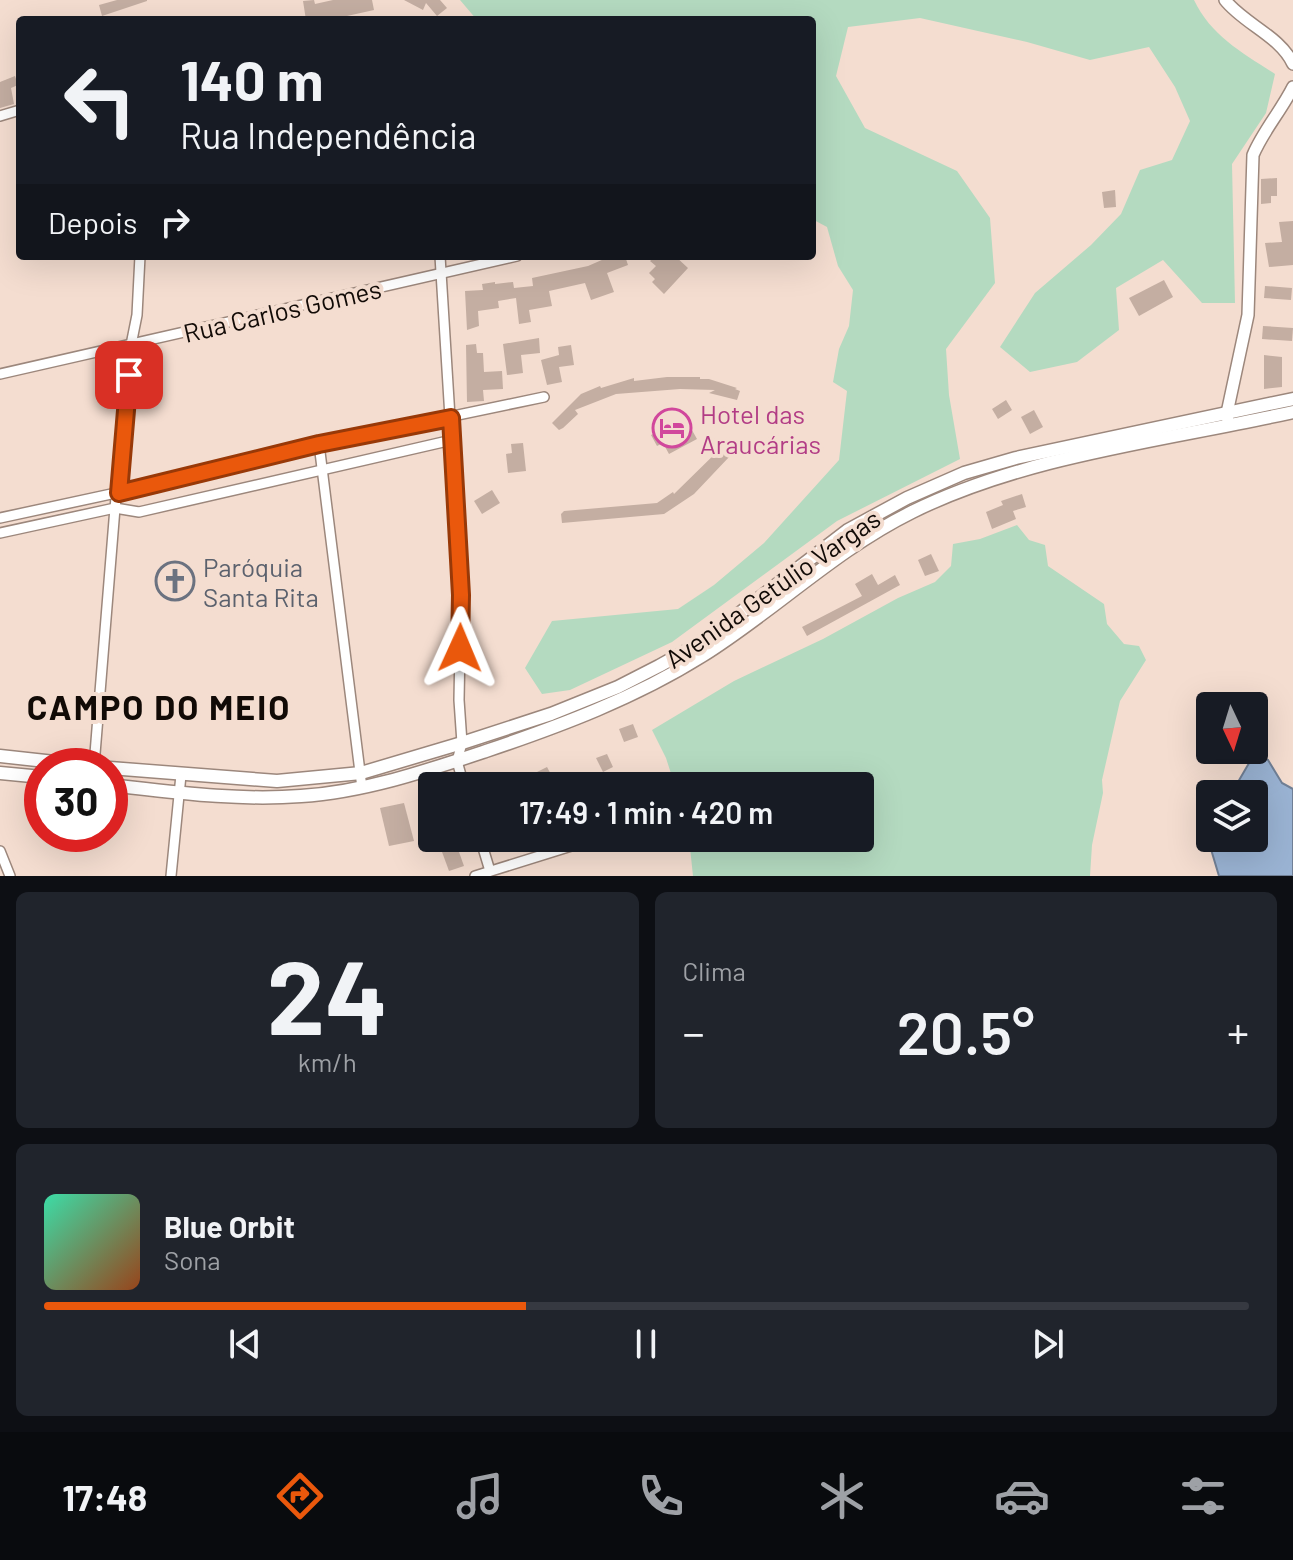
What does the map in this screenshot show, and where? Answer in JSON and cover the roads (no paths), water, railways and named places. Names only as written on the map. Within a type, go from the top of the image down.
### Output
[{"type":"main road","name":"Avenida Getúlio Vargas","points":[[128,787],[279,797],[362,788],[457,761],[590,713],[659,681],[704,655],[849,549],[910,513],[968,487],[1293,399]]},
{"type":"main road","name":"Avenida Getúlio Vargas","points":[[128,770],[277,781],[361,773],[462,743],[551,714],[618,687],[659,666],[693,647],[848,530],[907,498],[964,473],[1016,458],[1228,419],[1293,412]]},
{"type":"main road","points":[[0,756],[24,759]]},
{"type":"main road","points":[[0,773],[24,775]]},
{"type":"street","points":[[1225,0],[1289,56],[1293,64]]},
{"type":"street","points":[[1228,419],[1248,315],[1253,155],[1259,139],[1293,87]]},
{"type":"street","points":[[94,748],[140,260]]},
{"type":"street","points":[[440,260],[461,595],[459,700],[462,743],[457,761],[460,772]]},
{"type":"street","name":"Rua Carlos Gomes","points":[[0,374],[500,260]]},
{"type":"street","points":[[0,518],[119,493],[319,444],[544,397]]},
{"type":"street","points":[[0,533],[115,508],[139,512],[452,440]]},
{"type":"street","points":[[319,444],[362,788]]},
{"type":"street","points":[[31,512],[33,526]]},
{"type":"street","points":[[171,876],[181,775]]},
{"type":"street","points":[[0,851],[10,876]]},
{"type":"street","points":[[484,852],[490,871]]},
{"type":"street","points":[[475,876],[552,852]]},
{"type":"water","points":[[1268,760],[1282,783],[1293,789],[1293,876],[1219,876],[1212,852],[1268,852],[1268,780],[1239,780],[1248,764],[1268,764]]},
{"type":"place","name":"Hotel das Araucárias","points":[[672,428]]},
{"type":"place","name":"Paróquia Santa Rita","points":[[175,581]]},
{"type":"district","name":"CAMPO DO MEIO","points":[[159,706]]}]
